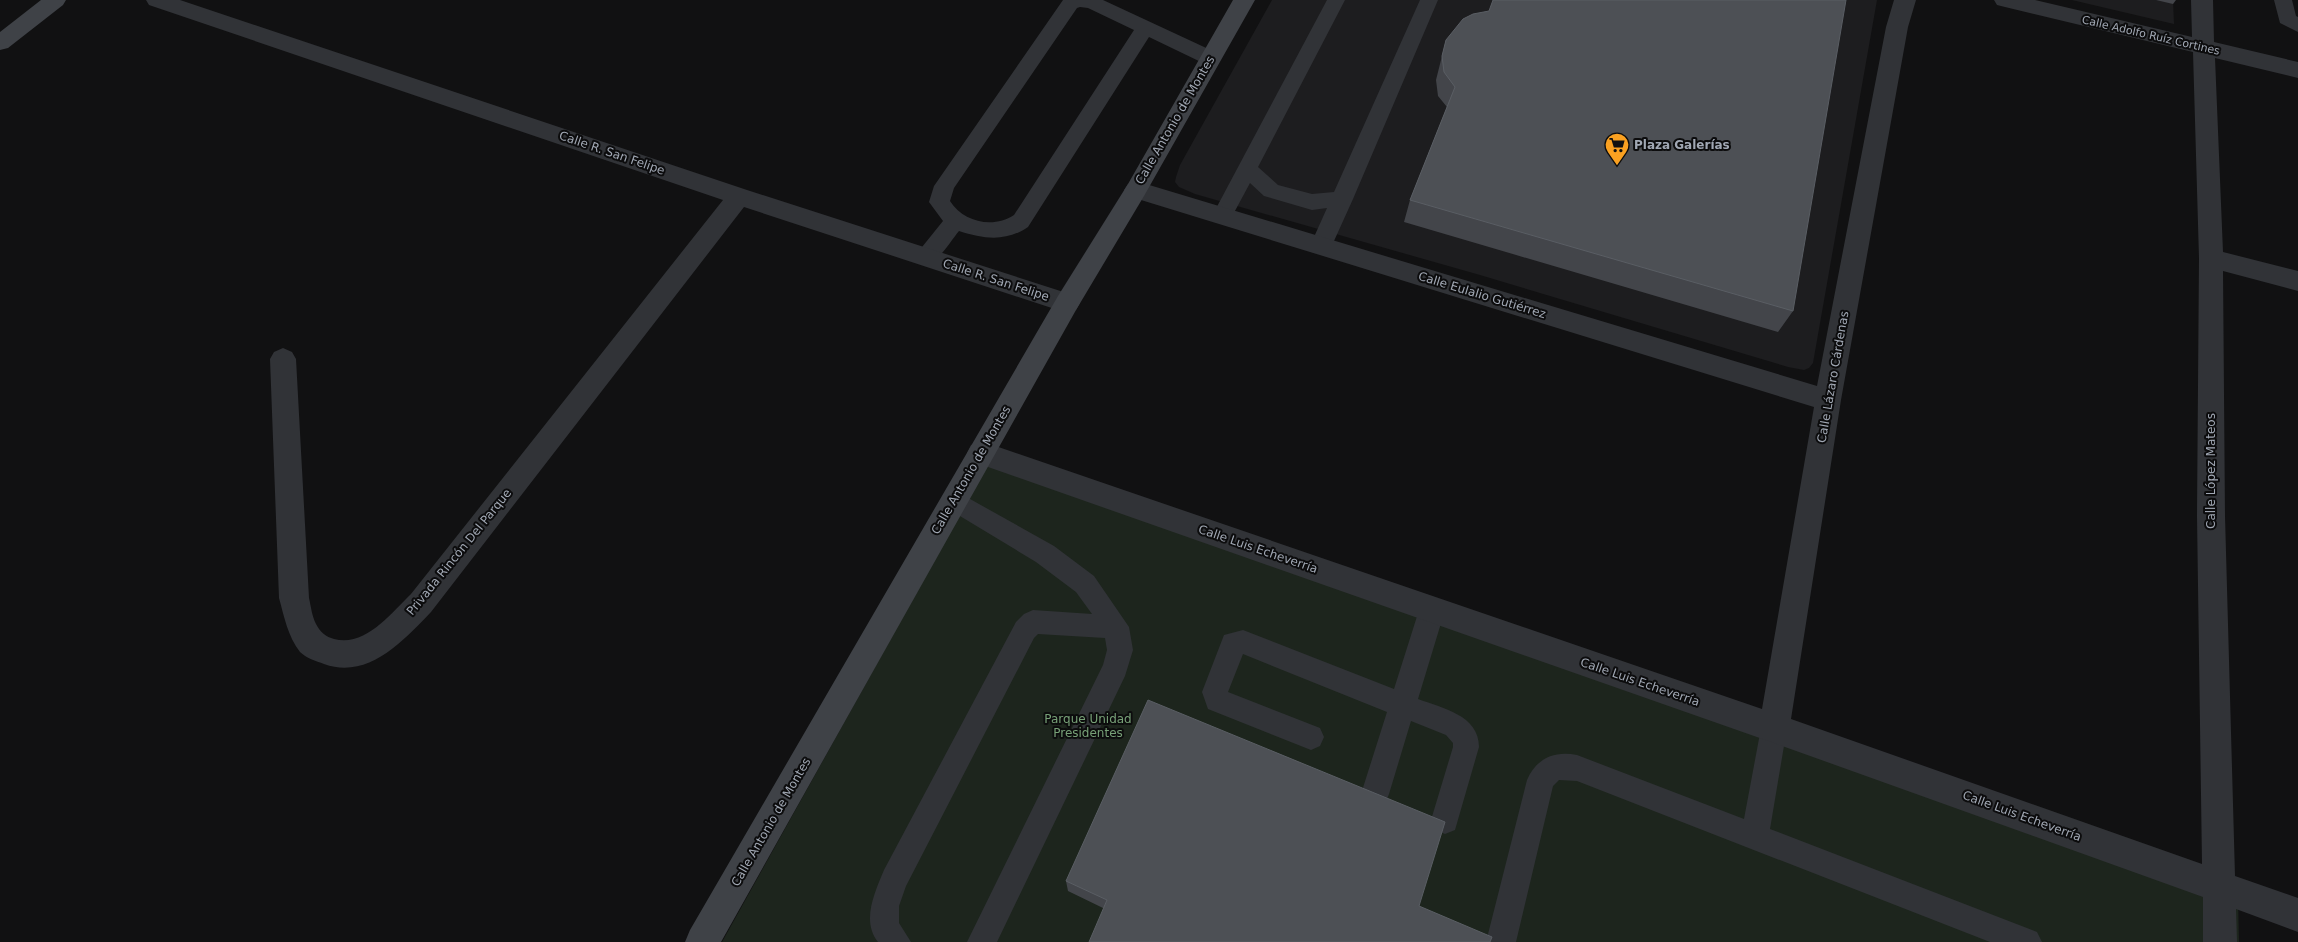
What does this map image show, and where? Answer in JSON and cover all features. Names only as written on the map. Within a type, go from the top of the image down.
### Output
[{"type":"main road","points":[[0,44],[55,0]]},
{"type":"main road","name":"Calle Antonio de Montes","points":[[702,942],[1067,303],[1136,190],[1244,0]]},
{"type":"street","name":"Calle R. San Felipe","points":[[157,0],[738,196],[1067,303]]},
{"type":"street","name":"Calle Lázaro Cárdenas","points":[[1774,728],[1828,400],[1897,27],[1905,0]]},
{"type":"street","name":"Calle Adolfo Ruíz Cortines","points":[[2005,0],[2298,70]]},
{"type":"street","name":"Calle López Mateos","points":[[2202,0],[2211,258],[2212,516],[2220,942]]},
{"type":"street","name":"Calle Eulalio Gutiérrez","points":[[1136,190],[1828,400]]},
{"type":"street","name":"Privada Rincón Del Parque","points":[[283,359],[294,598],[301,626],[309,641],[318,648],[346,655],[363,652],[379,642],[421,604],[738,196]]},
{"type":"street","points":[[2211,258],[2298,281]]},
{"type":"street","name":"Calle Luis Echeverría","points":[[981,453],[1774,728],[2298,915]]},
{"type":"lane","points":[[1222,216],[1248,170],[1336,0]]},
{"type":"lane","points":[[1321,246],[1429,0]]},
{"type":"lane","points":[[2283,0],[2287,19],[2298,26]]},
{"type":"lane","points":[[1146,28],[1016,226],[1000,232],[979,229],[956,220],[942,210],[939,202],[940,194],[1067,7],[1079,1],[1091,2],[1210,58]]},
{"type":"lane","points":[[1248,170],[1271,191],[1312,202],[1343,199]]},
{"type":"lane","points":[[925,257],[956,220]]},
{"type":"lane","points":[[954,500],[1045,554],[1085,584],[1116,627],[1120,650],[1116,667],[982,942]]},
{"type":"lane","points":[[1375,794],[1432,610]]},
{"type":"lane","points":[[896,942],[885,928],[885,906],[894,880],[1025,630],[1033,622],[1116,627]]},
{"type":"lane","points":[[1311,737],[1217,700],[1215,692],[1233,643],[1243,642],[1456,726],[1466,739],[1464,759],[1445,820]]},
{"type":"lane","points":[[1755,837],[1774,728]]},
{"type":"lane","points":[[1501,942],[1541,780],[1550,769],[1558,766],[1577,768],[2027,942]]},
{"type":"shaded area","points":[[1272,0],[1877,0],[1813,363],[1804,370],[1788,367],[1480,275],[1195,194],[1179,187],[1175,182],[1180,165]]},
{"type":"shaded area","points":[[2072,0],[2173,0],[2174,24]]},
{"type":"green space","name":"Parque Unidad Presidentes","points":[[988,464],[2238,896],[2239,942],[722,942]]},
{"type":"building","name":"Plaza Galerías","points":[[1493,0],[1846,0],[1793,311],[1410,200],[1455,87],[1444,72],[1442,56],[1446,40],[1463,19],[1473,14],[1489,11]]},
{"type":"building","points":[[1148,700],[1445,822],[1419,906],[1492,937],[1490,942],[1089,942],[1107,900],[1066,881]]},
{"type":"place","name":"Plaza Galerías","points":[[1617,166]]}]
